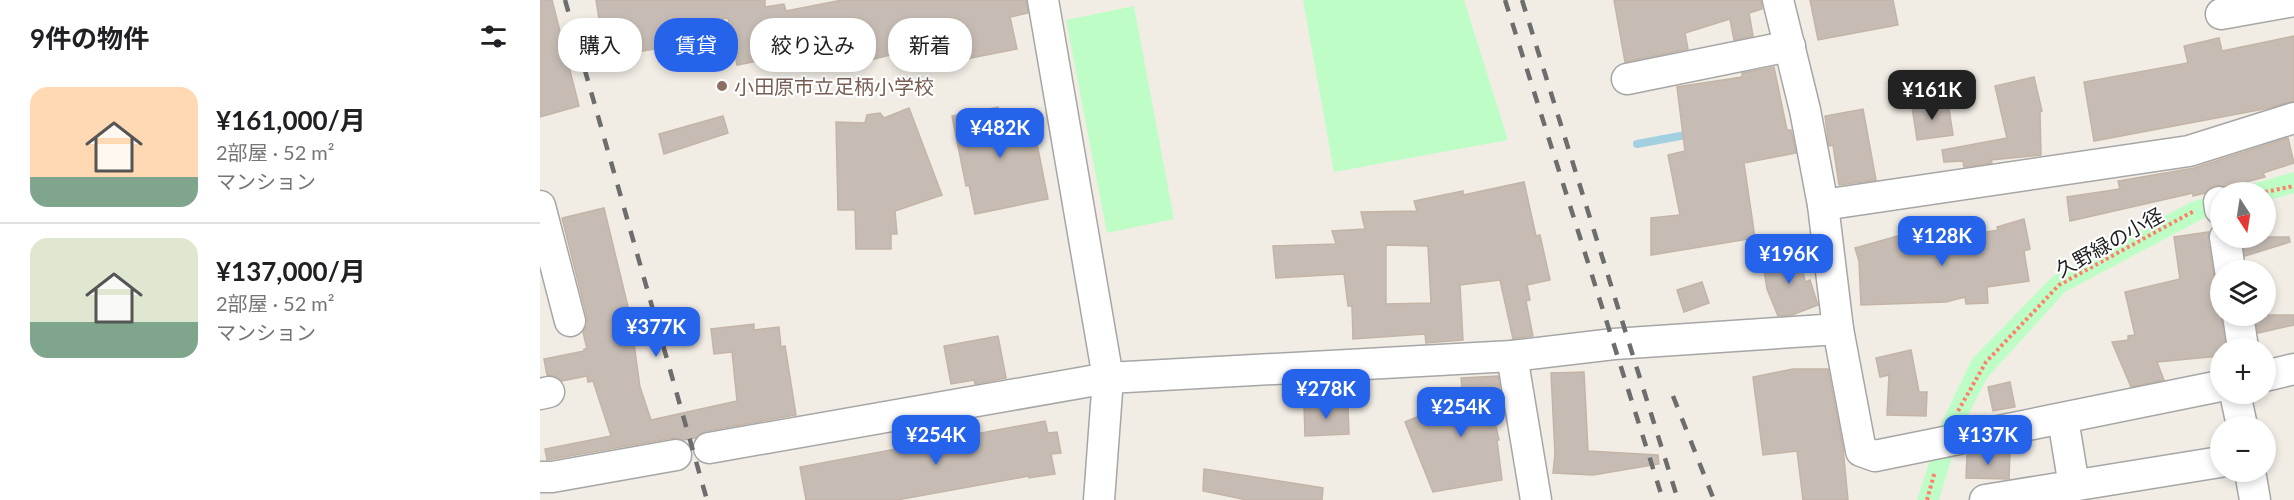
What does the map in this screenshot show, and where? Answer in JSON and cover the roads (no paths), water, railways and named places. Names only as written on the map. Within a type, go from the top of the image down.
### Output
[{"type":"street","points":[[1043,0],[1108,378],[1099,500]]},
{"type":"street","points":[[1778,0],[1805,110],[1823,205],[1838,329],[1861,450],[1875,456],[2210,388]]},
{"type":"street","points":[[2221,14],[2294,1]]},
{"type":"street","points":[[1627,80],[1790,46]]},
{"type":"street","points":[[1823,205],[2189,151],[2294,118]]},
{"type":"street","points":[[540,206],[570,321]]},
{"type":"street","points":[[710,448],[1108,378],[1512,356],[1614,344],[1838,329]]},
{"type":"street","points":[[1512,356],[1536,500]]},
{"type":"street","points":[[2276,373],[2294,369]]},
{"type":"street","points":[[2063,418],[2074,486]]},
{"type":"street","points":[[540,477],[552,477],[676,455]]},
{"type":"street","points":[[1986,500],[2210,464]]},
{"type":"street","points":[[2252,482],[2255,500]]},
{"type":"waterway","points":[[1637,144],[1691,134]]},
{"type":"railway","points":[[565,0],[707,500]]},
{"type":"railway","points":[[1505,0],[1663,500]]},
{"type":"railway","points":[[1522,0],[1678,500]]},
{"type":"railway","points":[[1673,396],[1714,500]]},
{"type":"place","name":"小田原市立足柄小学校","points":[[722,86]]}]
